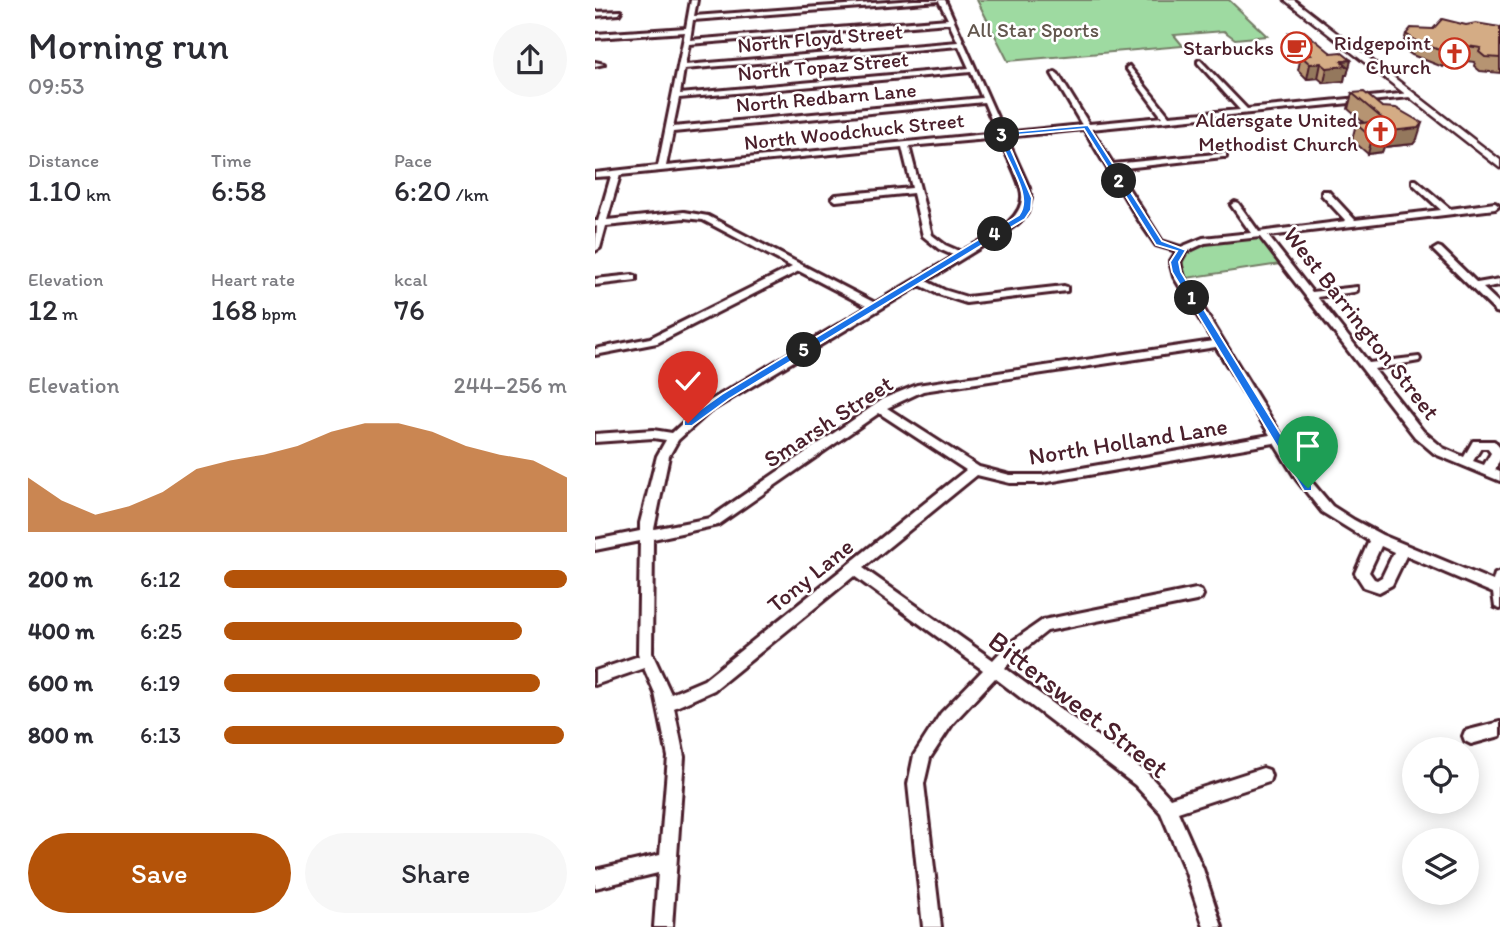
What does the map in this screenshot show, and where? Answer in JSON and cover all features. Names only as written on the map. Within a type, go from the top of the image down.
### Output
[{"type":"main road","points":[[1289,0],[1500,165]]},
{"type":"street","points":[[662,168],[694,0]]},
{"type":"street","points":[[663,927],[676,757],[666,704],[645,653],[647,536],[663,456],[674,436],[705,409],[1022,217],[1027,210],[1028,198],[951,21],[939,0],[691,18]]},
{"type":"street","points":[[595,14],[619,12]]},
{"type":"street","points":[[686,42],[951,21]]},
{"type":"street","points":[[595,36],[688,30]]},
{"type":"street","name":"North Floyd Street","points":[[681,67],[961,44]]},
{"type":"street","points":[[1200,62],[1245,111]]},
{"type":"street","points":[[1129,68],[1167,118]]},
{"type":"street","name":"North Topaz Street","points":[[676,96],[973,71]]},
{"type":"street","points":[[1055,74],[1159,243],[1182,250]]},
{"type":"street","name":"North Woodchuck Street","points":[[595,174],[1410,94]]},
{"type":"street","name":"North Redbarn Lane","points":[[669,130],[986,100]]},
{"type":"street","points":[[905,144],[928,236],[942,247],[961,255]]},
{"type":"street","points":[[1111,167],[1223,155]]},
{"type":"street","points":[[595,248],[598,224],[615,173]]},
{"type":"street","points":[[1416,181],[1447,211]]},
{"type":"street","points":[[836,198],[916,190]]},
{"type":"street","points":[[1325,192],[1353,223]]},
{"type":"street","name":"West Barrington Street","points":[[1235,205],[1419,434],[1440,451],[1494,474]]},
{"type":"street","points":[[1498,205],[1203,241],[1182,250],[1175,262],[1176,272],[1277,438],[1301,477],[1327,509],[1377,539],[1500,590]]},
{"type":"street","points":[[598,224],[684,215],[705,218],[875,307]]},
{"type":"street","points":[[1438,250],[1500,310]]},
{"type":"street","points":[[595,352],[653,341],[797,268]]},
{"type":"street","points":[[595,282],[632,278]]},
{"type":"street","points":[[919,280],[941,292],[966,300],[1064,289]]},
{"type":"street","points":[[1475,286],[1500,282]]},
{"type":"street","points":[[1310,295],[1354,289]]},
{"type":"street","name":"Smarsh Street","points":[[595,545],[713,522],[889,401],[921,388],[1220,343]]},
{"type":"street","points":[[1366,367],[1415,359]]},
{"type":"street","name":"North Holland Lane","points":[[879,408],[975,470],[1010,479],[1042,479],[1277,438]]},
{"type":"street","points":[[595,438],[653,434],[674,436]]},
{"type":"street","points":[[1466,463],[1477,444],[1490,444],[1497,452],[1494,474]]},
{"type":"street","name":"Tony Lane","points":[[666,704],[709,685],[975,470]]},
{"type":"street","points":[[1377,539],[1362,573],[1369,583],[1379,586],[1387,581],[1402,550]]},
{"type":"street","name":"Bittersweet Street","points":[[854,569],[1141,779],[1167,807],[1194,869],[1213,927]]},
{"type":"street","points":[[932,927],[916,784],[922,755],[947,718],[1012,650],[1043,626],[1196,595]]},
{"type":"street","points":[[595,678],[648,660]]},
{"type":"street","points":[[1471,736],[1500,729]]},
{"type":"street","points":[[1167,807],[1263,776]]},
{"type":"street","points":[[595,878],[668,862]]},
{"type":"green space","name":"All Star Sports","points":[[977,0],[1229,0],[1267,36],[1235,39],[1224,31],[1174,35],[1183,46],[1008,61]]},
{"type":"green space","points":[[1259,238],[1280,264],[1187,278],[1183,265],[1186,256],[1194,249],[1206,244]]},
{"type":"building","points":[[1442,19],[1466,25],[1476,23],[1500,27],[1500,58],[1485,57],[1479,52],[1481,48],[1454,44],[1447,53],[1416,41],[1406,34],[1411,28],[1433,29]]},
{"type":"building","points":[[1304,31],[1331,53],[1341,52],[1351,60],[1341,61],[1347,66],[1327,68],[1321,63],[1310,64],[1301,56],[1311,55],[1289,33]]},
{"type":"building","points":[[1364,92],[1382,107],[1396,108],[1422,123],[1418,128],[1382,132],[1387,136],[1372,138],[1356,124],[1384,120],[1352,93]]},
{"type":"place","name":"Starbucks","points":[[1297,47]]},
{"type":"place","name":"Ridgepoint Church","points":[[1454,54]]},
{"type":"place","name":"Aldersgate United Methodist Church","points":[[1381,131]]},
{"type":"route","points":[[688,423],[725,396],[1022,217],[1027,210],[1028,198],[1001,135],[1086,127],[1159,243],[1182,250],[1175,262],[1176,272],[1308,488]]}]
